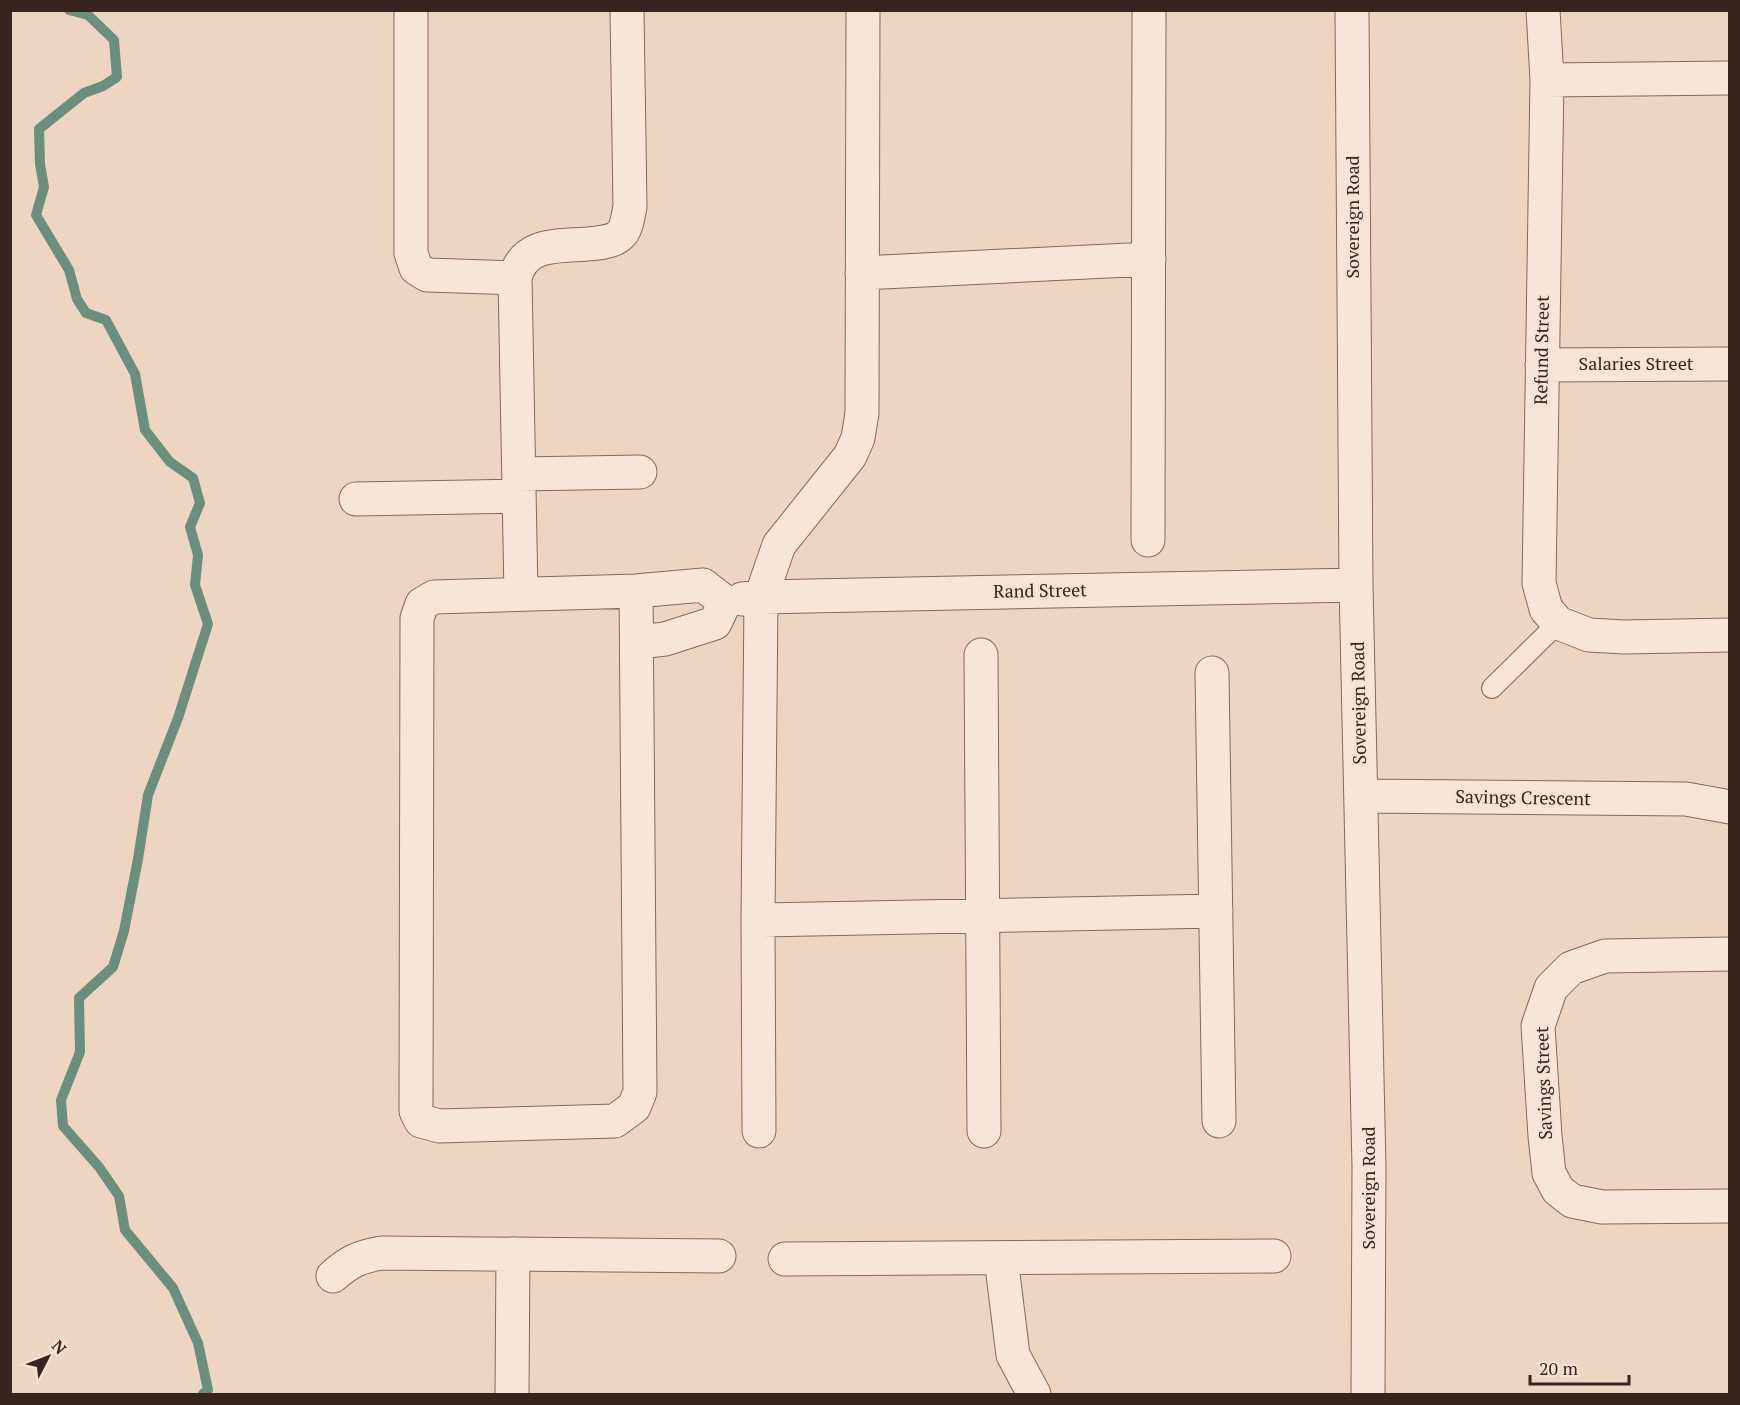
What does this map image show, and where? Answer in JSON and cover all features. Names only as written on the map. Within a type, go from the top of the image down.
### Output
[{"type":"street","points":[[411,10],[411,253],[416,268],[427,275],[515,278]]},
{"type":"street","points":[[521,594],[515,278],[518,265],[530,254],[543,248],[610,241],[621,234],[626,223],[630,207],[627,10]]},
{"type":"street","points":[[759,1131],[761,597],[779,545],[850,456],[858,438],[862,413],[863,10]]},
{"type":"street","points":[[1148,540],[1149,10]]},
{"type":"street","name":"Sovereign Road","points":[[1352,10],[1356,585],[1370,1167],[1368,1395]]},
{"type":"street","name":"Refund Street","points":[[1543,10],[1547,80],[1539,584],[1546,609],[1558,623]]},
{"type":"street","points":[[1547,80],[1730,78]]},
{"type":"street","points":[[862,273],[1149,259]]},
{"type":"street","name":"Salaries Street","points":[[1542,365],[1730,364]]},
{"type":"street","points":[[356,499],[640,472]]},
{"type":"street","points":[[636,591],[640,1092],[634,1107],[615,1121],[439,1126],[421,1120],[416,1111],[417,618],[422,604],[434,597],[636,591],[704,585],[725,602],[715,623],[665,639],[638,642]]},
{"type":"street","name":"Rand Street","points":[[725,602],[761,597],[1356,585]]},
{"type":"street","points":[[1558,623],[1589,635],[1624,637],[1730,635]]},
{"type":"street","points":[[981,655],[984,1131]]},
{"type":"street","points":[[1212,673],[1220,1121]]},
{"type":"street","name":"Savings Crescent","points":[[1686,799],[1730,791]]},
{"type":"street","name":"Savings Crescent","points":[[1361,796],[1686,799],[1730,807]]},
{"type":"street","points":[[758,920],[1216,911]]},
{"type":"street","name":"Savings Street","points":[[1730,954],[1605,956],[1571,968],[1551,988],[1538,1026],[1549,1173],[1558,1190],[1572,1200],[1602,1207],[1730,1206]]},
{"type":"street","points":[[333,1275],[358,1258],[381,1253],[719,1256]]},
{"type":"street","points":[[512,1395],[513,1254]]},
{"type":"street","points":[[785,1259],[1274,1256]]},
{"type":"street","points":[[1001,1258],[1012,1354],[1034,1395]]},
{"type":"lane","points":[[1492,688],[1558,623]]},
{"type":"waterway","points":[[69,10],[88,15],[114,40],[117,77],[103,86],[84,93],[39,129],[40,164],[44,187],[36,215],[69,270],[77,299],[86,313],[106,320],[135,374],[145,430],[170,462],[193,478],[200,503],[190,527],[198,555],[195,585],[208,624],[178,718],[148,795],[124,931],[113,967],[79,998],[80,1052],[61,1100],[63,1126],[99,1167],[119,1196],[125,1230],[173,1288],[198,1343],[208,1390],[203,1394]]}]
